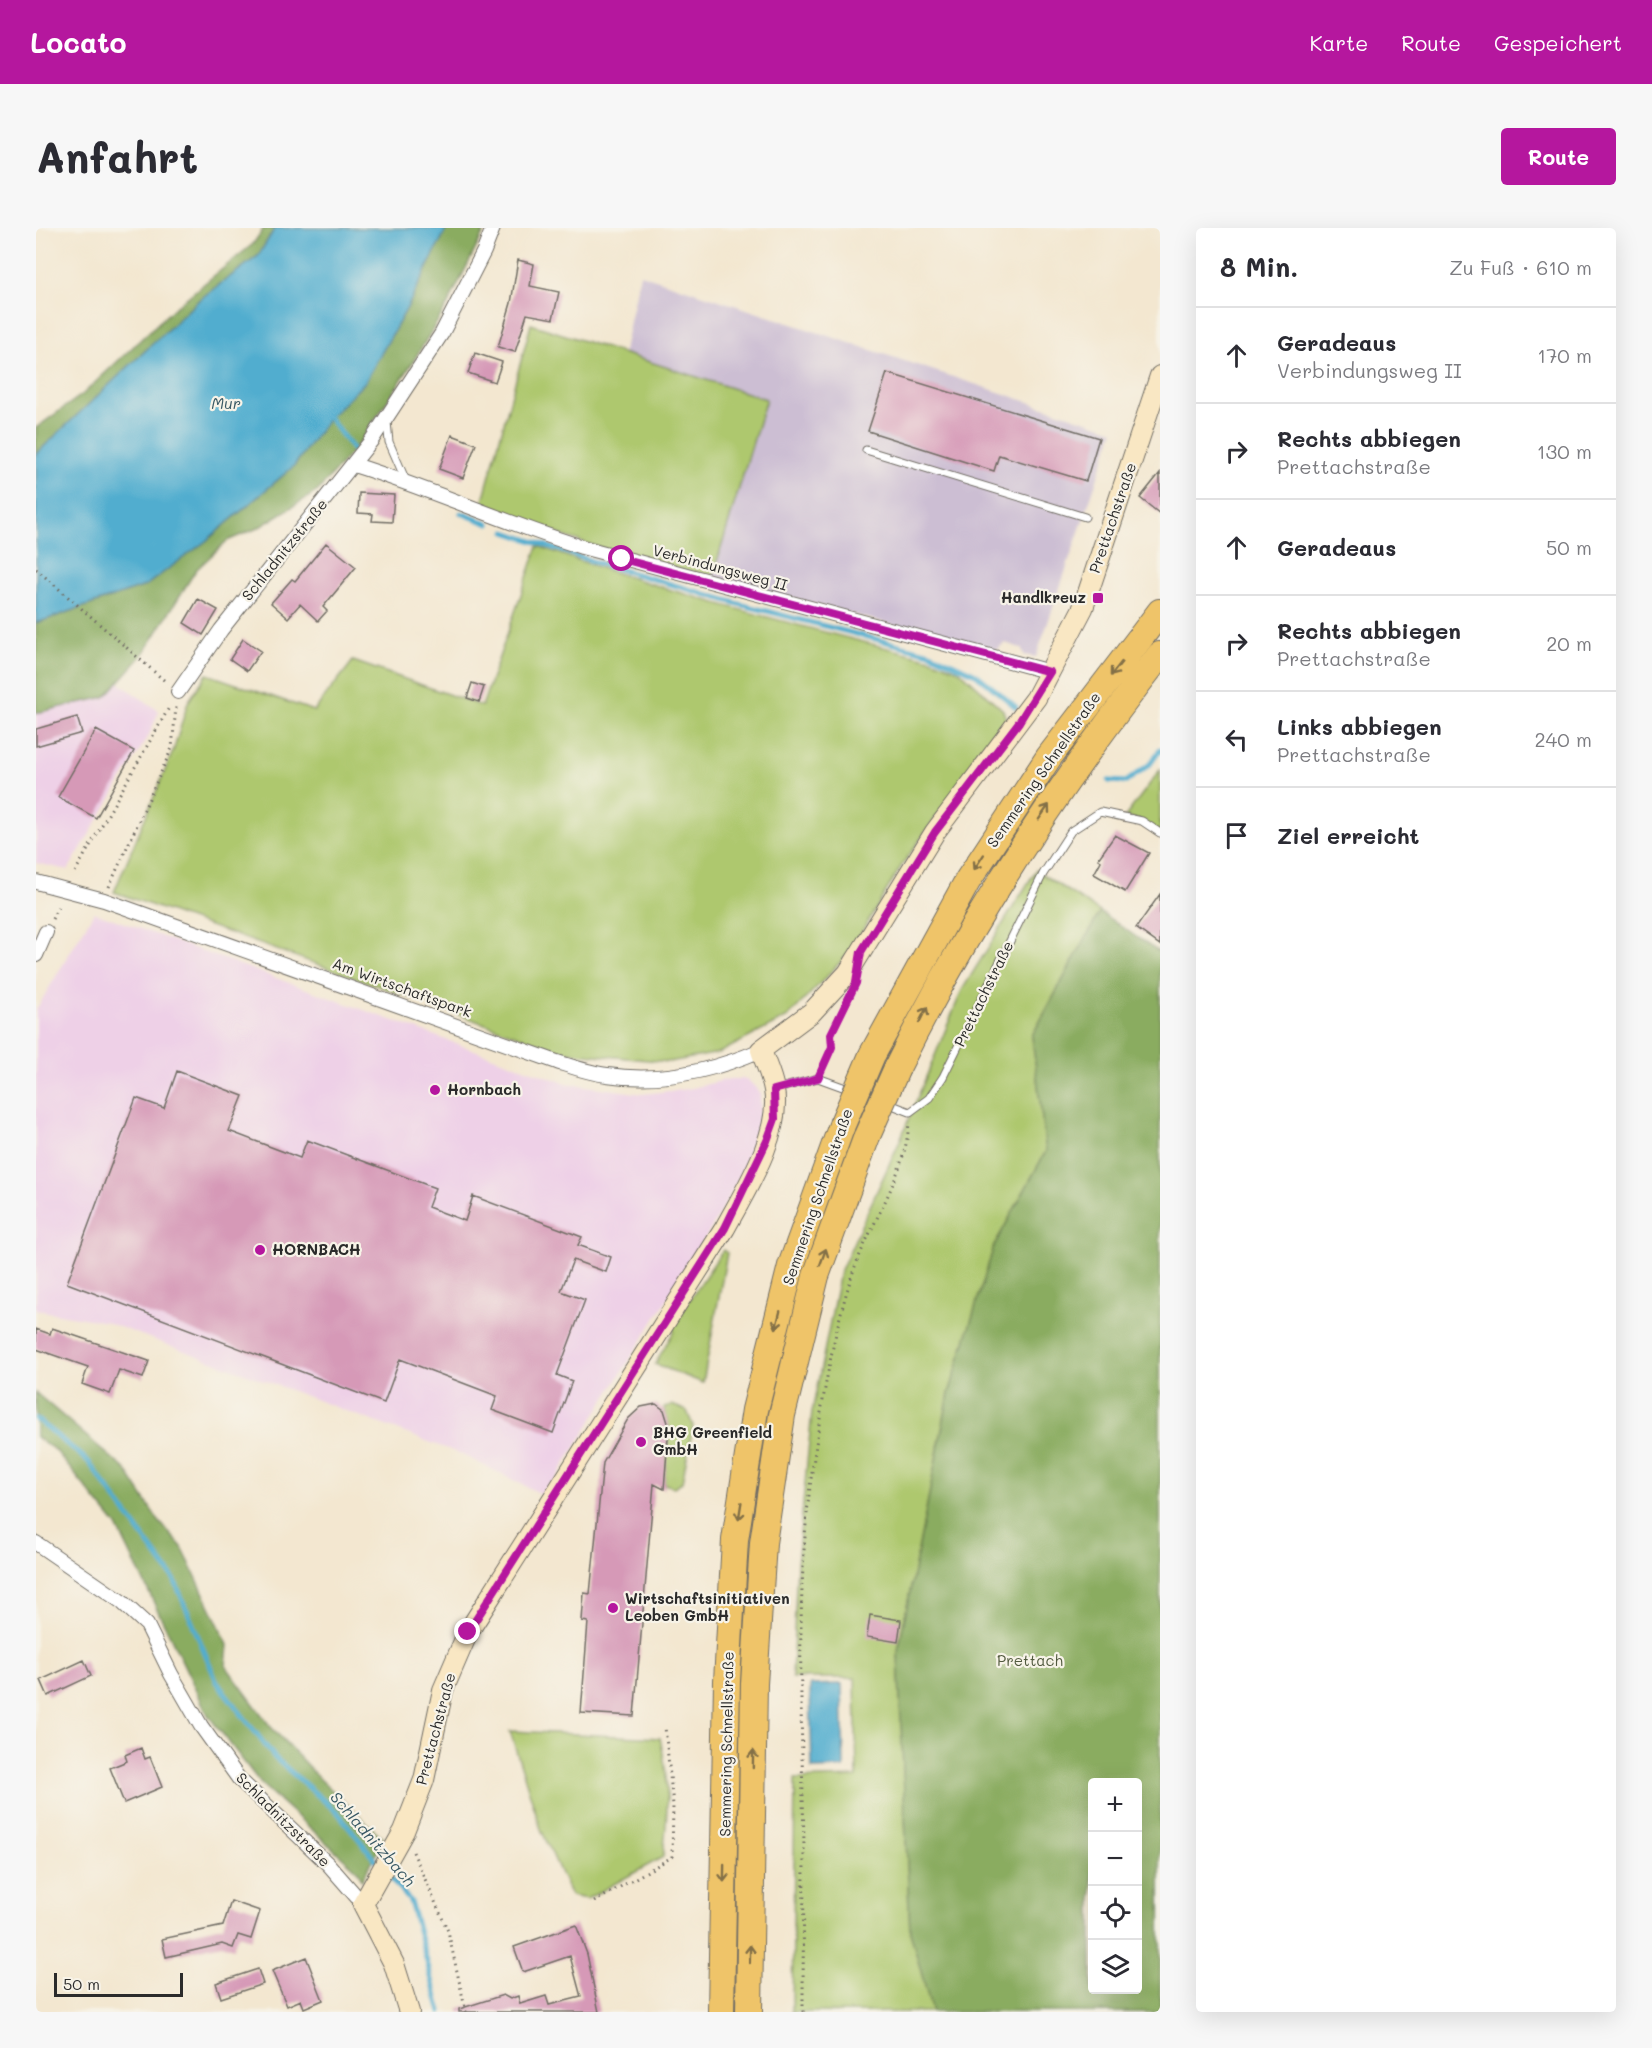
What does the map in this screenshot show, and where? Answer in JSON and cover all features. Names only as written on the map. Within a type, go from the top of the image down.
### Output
[{"type":"highway","name":"Semmering Schnellstraße","points":[[721,2012],[727,1681],[735,1540],[755,1410],[791,1266],[842,1125],[872,1055],[968,879],[1049,758],[1157,613]]},
{"type":"highway","name":"Semmering Schnellstraße","points":[[749,2012],[754,1684],[763,1544],[782,1415],[816,1276],[867,1136],[937,986],[1026,838],[1117,710],[1160,655]]},
{"type":"highway","points":[[1117,710],[1160,684]]},
{"type":"street","name":"Schladnitzstraße","points":[[176,696],[228,621],[354,465],[442,333],[484,251],[493,228]]},
{"type":"street","name":"Prettachstraße","points":[[367,1896],[404,1831],[424,1780],[443,1690],[468,1632],[725,1228],[767,1141],[775,1119],[774,1090],[761,1050],[812,1012],[848,973],[935,832],[1019,722],[1050,672],[1083,608],[1160,376]]},
{"type":"street","name":"Verbindungsweg II","points":[[354,465],[406,481],[542,534],[582,547],[1050,672]]},
{"type":"street","name":"Am Wirtschaftspark","points":[[36,882],[104,900],[557,1062],[606,1075],[647,1078],[687,1073],[728,1064],[761,1050]]},
{"type":"street","points":[[36,955],[46,932]]},
{"type":"street","name":"Schladnitzstraße","points":[[36,1543],[123,1602],[147,1625],[171,1674],[201,1726],[239,1779],[329,1865],[367,1896],[394,1964],[409,2012]]},
{"type":"lane","points":[[387,415],[389,442],[406,481]]},
{"type":"lane","points":[[866,450],[1086,517]]},
{"type":"lane","name":"Prettachstraße","points":[[910,1112],[929,1098],[943,1077],[1043,874],[1071,831],[1100,812],[1142,821],[1160,833]]},
{"type":"lane","points":[[774,1090],[818,1078],[910,1112]]},
{"type":"path","points":[[36,569],[176,696],[177,709],[172,748],[104,900]]},
{"type":"path","points":[[75,872],[176,696]]},
{"type":"path","points":[[818,1078],[832,1047],[831,1034],[851,993]]},
{"type":"path","points":[[803,2012],[804,1848],[800,1664],[804,1549],[813,1458],[836,1336],[850,1284],[898,1166],[908,1136],[910,1112]]},
{"type":"path","points":[[594,1902],[672,1857],[673,1805],[665,1727]]},
{"type":"path","points":[[404,1831],[448,1932],[466,2012]]},
{"type":"shaded area","points":[[640,274],[1114,430],[1036,657],[1024,655],[1021,648],[1005,643],[994,651],[712,578],[766,399],[623,355]]},
{"type":"shaded area","points":[[118,682],[159,711],[149,735],[68,870],[36,863],[36,713],[105,697]]},
{"type":"shaded area","points":[[94,912],[565,1083],[643,1094],[688,1089],[729,1079],[747,1079],[760,1092],[760,1123],[746,1165],[709,1232],[545,1496],[461,1454],[106,1322],[36,1310],[36,1010]]},
{"type":"green space","points":[[264,228],[275,228],[258,256],[200,299],[36,454],[36,428],[83,394],[174,308],[253,244]]},
{"type":"green space","points":[[447,228],[486,228],[447,306],[360,442],[318,491],[258,528],[227,541],[196,570],[142,656],[105,697],[36,713],[36,623],[145,586],[206,541],[294,466],[329,418],[365,382],[407,308]]},
{"type":"green space","points":[[531,324],[766,399],[712,578],[596,546],[538,527],[482,504]]},
{"type":"green space","points":[[538,546],[684,594],[931,659],[959,670],[1003,710],[1006,719],[902,865],[849,953],[788,1017],[719,1053],[669,1062],[564,1052],[114,892],[174,749],[188,702],[207,674],[314,711],[353,661],[482,706]]},
{"type":"green space","points":[[1160,770],[1160,833],[1142,821],[1125,817]]},
{"type":"green space","points":[[1036,870],[1100,912],[1032,1036],[1046,1151],[994,1246],[949,1394],[898,1652],[910,1931],[932,2012],[792,2012],[795,1779],[857,1777],[855,1678],[792,1678],[797,1564],[812,1412],[840,1272],[898,1145],[962,990]]},
{"type":"green space","name":"Prettach","points":[[1100,912],[1160,953],[1160,2012],[932,2012],[910,1931],[898,1652],[949,1394],[994,1246],[1046,1151],[1032,1036]]},
{"type":"green space","points":[[723,1250],[727,1253],[703,1383],[655,1364],[674,1331],[672,1326]]},
{"type":"green space","points":[[36,1393],[126,1470],[158,1520],[182,1547],[228,1645],[226,1666],[270,1726],[320,1779],[384,1839],[362,1880],[358,1871],[261,1784],[208,1715],[117,1526],[56,1451],[36,1437]]},
{"type":"green space","points":[[672,1405],[687,1411],[693,1426],[682,1482],[674,1487],[664,1484],[669,1426],[664,1407]]},
{"type":"green space","points":[[510,1731],[660,1738],[667,1797],[663,1857],[587,1899],[571,1896],[541,1829]]},
{"type":"water","name":"Mur","points":[[275,228],[447,228],[407,308],[365,382],[329,418],[294,466],[206,541],[145,586],[36,623],[36,454],[200,299],[258,256]]},
{"type":"water","points":[[842,1684],[844,1768],[812,1769],[810,1685]]},
{"type":"building","points":[[518,260],[534,264],[530,286],[559,292],[553,319],[527,314],[515,352],[498,347],[511,303]]},
{"type":"building","points":[[475,353],[502,362],[495,382],[468,373]]},
{"type":"building","points":[[887,373],[1099,438],[1086,481],[999,455],[994,471],[868,431]]},
{"type":"building","points":[[452,435],[476,444],[463,478],[439,469]]},
{"type":"building","points":[[1160,473],[1160,514],[1140,498]]},
{"type":"building","points":[[359,493],[394,495],[392,522],[372,521],[373,514],[358,513]]},
{"type":"building","points":[[326,543],[356,567],[323,607],[327,611],[318,621],[300,604],[288,618],[271,603],[292,579],[295,581]]},
{"type":"building","points":[[198,599],[218,610],[203,635],[184,623]]},
{"type":"building","points":[[243,639],[261,651],[247,671],[230,659]]},
{"type":"building","points":[[472,683],[484,687],[479,702],[467,698]]},
{"type":"building","points":[[77,717],[82,733],[36,746],[36,729]]},
{"type":"building","points":[[96,730],[134,751],[96,818],[58,797]]},
{"type":"building","points":[[1115,835],[1149,853],[1125,892],[1094,874],[1101,861],[1098,859]]},
{"type":"building","points":[[1160,894],[1160,945],[1136,928]]},
{"type":"building","name":"HORNBACH","points":[[177,1071],[243,1096],[229,1131],[300,1158],[307,1140],[435,1188],[428,1207],[465,1221],[473,1196],[582,1237],[578,1245],[611,1257],[606,1272],[573,1260],[561,1291],[585,1300],[557,1375],[572,1381],[553,1433],[492,1410],[497,1396],[400,1359],[384,1403],[67,1283],[136,1098],[164,1108]]},
{"type":"building","points":[[52,1328],[149,1361],[143,1378],[119,1370],[110,1394],[82,1384],[88,1367],[36,1349],[36,1329],[50,1334]]},
{"type":"building","name":"Wirtschaftsinitiativen Leoben GmbH","points":[[656,1404],[664,1410],[669,1426],[664,1489],[654,1484],[634,1716],[581,1713],[588,1622],[582,1621],[584,1593],[590,1594],[603,1463],[628,1419],[641,1407]]},
{"type":"building","points":[[870,1615],[901,1620],[898,1642],[867,1637]]},
{"type":"building","points":[[84,1660],[91,1676],[48,1696],[41,1680]]},
{"type":"building","points":[[141,1748],[145,1759],[150,1757],[162,1787],[124,1803],[110,1768],[127,1761],[125,1755]]},
{"type":"building","points":[[231,1901],[260,1911],[251,1939],[238,1935],[233,1948],[222,1944],[166,1957],[162,1939],[223,1926]]},
{"type":"building","points":[[576,1925],[587,1954],[599,2012],[459,2012],[459,2009],[503,1995],[510,1999],[518,1996],[520,2004],[546,1996],[549,2005],[581,1997],[570,1956],[523,1972],[514,1947]]},
{"type":"building","points":[[306,1957],[323,2000],[304,2008],[301,2000],[287,2006],[272,1971]]},
{"type":"building","points":[[258,1969],[263,1984],[221,1998],[216,1983]]},
{"type":"waterway","points":[[325,412],[354,451]]},
{"type":"waterway","points":[[461,513],[489,524]]},
{"type":"waterway","points":[[506,532],[595,562],[739,604],[930,653],[976,674],[1016,707]]},
{"type":"waterway","points":[[1109,781],[1126,782],[1150,764],[1160,750]]},
{"type":"waterway","name":"Schladnitzbach","points":[[36,1419],[88,1461],[174,1579],[217,1682],[275,1758],[338,1813],[379,1864]]},
{"type":"waterway","name":"Schladnitzbach","points":[[385,1871],[410,1901],[441,2012]]},
{"type":"place","name":"Handlkreuz","points":[[1098,598]]},
{"type":"place","name":"Hornbach","points":[[435,1090]]},
{"type":"place","name":"HORNBACH","points":[[260,1250]]},
{"type":"place","name":"BHG Greenfield GmbH","points":[[641,1442]]},
{"type":"place","name":"Wirtschaftsinitiativen Leoben GmbH","points":[[613,1608]]},
{"type":"route","points":[[468,1632],[725,1228],[749,1183],[775,1119],[774,1090],[818,1078],[832,1047],[831,1034],[856,983],[861,952],[935,832],[1019,722],[1050,672],[622,559]]}]
